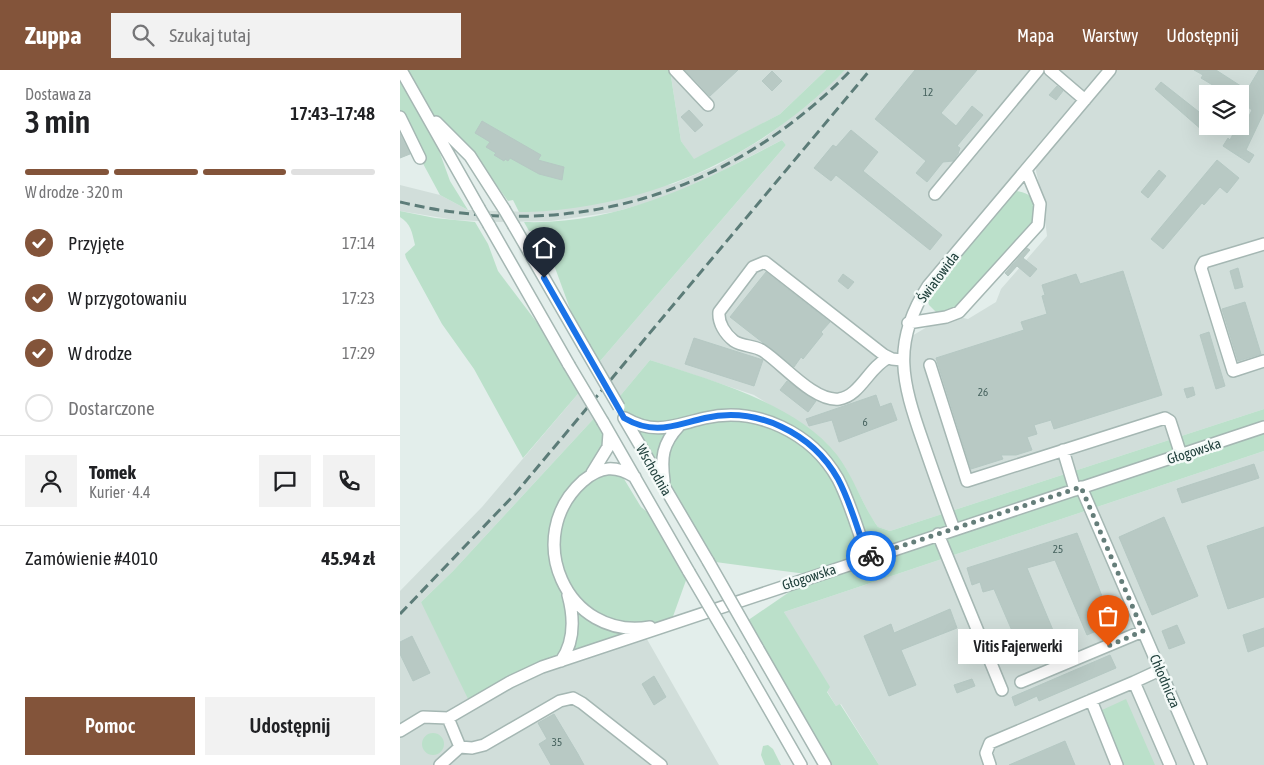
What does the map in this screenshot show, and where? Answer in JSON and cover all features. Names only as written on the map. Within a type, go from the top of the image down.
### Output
[{"type":"street","name":"Wschodnia","points":[[401,70],[424,107],[479,208],[569,365],[801,765]]},
{"type":"street","points":[[675,70],[708,105]]},
{"type":"street","points":[[935,194],[1038,70]]},
{"type":"street","points":[[1050,70],[1085,100]]},
{"type":"street","name":"Światowida","points":[[954,529],[906,391],[902,360],[908,323],[928,286],[1110,70]]},
{"type":"street","name":"Wschodnia","points":[[424,107],[470,156],[504,209],[825,765]]},
{"type":"street","points":[[400,117],[420,158]]},
{"type":"street","points":[[908,323],[946,317],[959,312],[1038,225],[1041,212],[1039,198],[1026,170]]},
{"type":"street","points":[[1264,244],[1204,262],[1201,268],[1233,371],[1264,361]]},
{"type":"street","points":[[888,358],[880,363],[848,396],[840,399],[824,398],[763,351],[735,342],[723,329],[718,312],[753,267],[765,262],[888,358],[902,360]]},
{"type":"street","points":[[930,365],[967,481],[1165,418],[1170,421],[1180,455]]},
{"type":"street","points":[[622,412],[649,427],[680,426],[707,417],[738,416],[765,420],[792,432],[814,450],[838,479],[868,558]]},
{"type":"street","points":[[561,660],[567,650],[572,630],[571,609],[567,590],[556,564],[554,544],[556,526],[561,510],[569,496],[590,475],[609,444],[605,426]]},
{"type":"street","points":[[665,488],[662,469],[663,450],[670,436],[680,426]]},
{"type":"street","name":"Głogowska","points":[[448,718],[518,678],[561,660],[1264,427]]},
{"type":"street","name":"Chłodnicza","points":[[1063,450],[1078,488],[1201,765]]},
{"type":"street","points":[[590,475],[609,468],[621,469],[634,477]]},
{"type":"street","points":[[938,534],[1002,690]]},
{"type":"street","points":[[567,590],[584,610],[609,623],[639,628],[671,622]]},
{"type":"street","points":[[1021,682],[1143,631]]},
{"type":"street","points":[[990,765],[986,753],[990,743],[1160,670]]},
{"type":"street","points":[[1134,682],[1170,765]]},
{"type":"street","points":[[440,765],[460,747],[472,748],[484,745],[560,701],[572,698],[582,703],[661,765]]},
{"type":"street","points":[[1090,700],[1117,765]]},
{"type":"street","points":[[400,731],[423,717],[448,718],[460,747]]},
{"type":"shaded area","points":[[670,70],[826,70],[780,114],[694,160],[681,141]]},
{"type":"shaded area","points":[[845,70],[1264,70],[1264,409],[890,531],[878,527],[845,467],[827,444],[813,432],[754,395],[650,360],[615,402],[595,367],[786,145],[782,140],[697,184],[657,200],[614,212],[551,221],[500,222],[455,220],[400,211],[400,185],[440,195],[468,210],[528,212],[673,184],[716,166],[764,138],[810,103]],"holes":[[[1037,158],[1036,171],[1043,202],[1047,236],[1001,289],[996,302],[968,319],[959,317],[927,327],[905,340],[928,286]]]},
{"type":"shaded area","points":[[583,388],[598,414],[453,571],[421,602],[510,682],[644,634],[719,765],[400,765],[400,591],[482,507]]},
{"type":"shaded area","points":[[1264,451],[1264,765],[879,765],[841,704],[836,706],[784,612]]},
{"type":"green space","points":[[400,70],[670,70],[681,141],[694,159],[780,114],[826,70],[845,70],[812,101],[777,129],[739,152],[700,172],[659,188],[617,200],[573,208],[519,212],[513,200],[508,201],[479,161],[424,109],[450,181],[468,210],[440,195],[400,117]]},
{"type":"green space","points":[[782,140],[786,145],[595,367],[584,347],[554,265],[535,240],[540,240],[543,232],[529,231],[524,222],[559,221],[626,209],[690,186]]},
{"type":"green space","points":[[1008,191],[1025,193],[1034,200],[1037,204],[1034,220],[954,311],[937,313],[929,305],[925,291]]},
{"type":"green space","points":[[400,211],[435,218],[475,222],[488,244],[498,271],[569,365],[583,388],[523,458],[474,369],[442,324],[406,258],[405,254],[415,245],[407,222],[400,217]]},
{"type":"green space","points":[[650,360],[725,385],[776,407],[799,421],[820,437],[837,455],[878,527],[890,531],[1264,409],[1264,451],[784,612],[830,687],[827,692],[836,706],[840,704],[879,765],[825,765],[744,623],[814,575],[708,561],[615,402]]},
{"type":"green space","points":[[598,414],[609,435],[591,474],[621,474],[641,507],[657,520],[689,572],[671,622],[582,654],[471,705],[421,602],[453,571]]},
{"type":"green space","points":[[1126,699],[1155,765],[1123,765],[1102,715],[1102,710]]},
{"type":"green space","points":[[433,733],[441,736],[444,744],[441,752],[433,755],[425,752],[422,744],[425,736]]},
{"type":"green space","points":[[768,745],[773,749],[781,765],[765,765],[761,755],[763,746]]},
{"type":"building","points":[[685,70],[738,70],[710,96]]},
{"type":"building","points":[[915,70],[977,70],[941,113],[956,126],[972,106],[983,115],[957,146],[960,148],[953,161],[943,162],[927,182],[916,173],[926,161],[875,119]]},
{"type":"building","points":[[1194,70],[1216,70],[1239,85],[1213,85],[1201,78],[1203,75]]},
{"type":"building","points":[[1259,70],[1264,70],[1264,112],[1246,150],[1254,155],[1249,163],[1223,146],[1232,135],[1249,135],[1249,116],[1252,110],[1249,108],[1249,87]]},
{"type":"building","points":[[772,71],[782,81],[772,91],[762,81]]},
{"type":"building","points":[[1161,82],[1199,112],[1199,128],[1155,89]]},
{"type":"building","points":[[1057,86],[1063,91],[1056,100],[1049,95]]},
{"type":"building","points":[[689,110],[703,125],[695,132],[681,117]]},
{"type":"building","points":[[482,121],[541,155],[538,160],[564,167],[562,180],[539,174],[510,158],[508,161],[505,159],[504,161],[494,155],[496,153],[486,147],[490,142],[475,133]]},
{"type":"building","points":[[851,130],[878,152],[863,171],[942,235],[930,250],[836,175],[831,181],[814,168],[833,145],[836,147]]},
{"type":"building","points":[[400,134],[410,154],[400,158]]},
{"type":"building","points":[[1217,160],[1239,178],[1227,193],[1220,187],[1204,205],[1202,203],[1163,249],[1151,239]]},
{"type":"building","points":[[1159,170],[1166,176],[1148,198],[1141,192]]},
{"type":"building","points":[[1027,248],[1030,250],[1023,258],[1037,269],[1030,277],[1017,266],[1008,276],[1005,273]]},
{"type":"building","points":[[1238,268],[1243,287],[1235,289],[1230,271]]},
{"type":"building","points":[[1123,271],[1162,395],[1054,429],[1051,420],[1034,425],[1037,434],[1027,437],[1032,450],[1016,455],[1001,455],[1003,459],[971,469],[936,358],[1024,330],[1021,322],[1047,314],[1042,296],[1045,295],[1042,285],[1076,274],[1080,284]]},
{"type":"building","points":[[766,272],[830,322],[803,359],[801,357],[794,367],[730,317]]},
{"type":"building","points":[[843,274],[854,282],[848,289],[838,281]]},
{"type":"building","points":[[1245,302],[1261,354],[1238,361],[1222,309]]},
{"type":"building","points":[[1209,332],[1225,386],[1216,389],[1200,335]]},
{"type":"building","points":[[694,338],[763,360],[754,386],[685,364]]},
{"type":"building","points":[[787,381],[816,401],[808,412],[780,390]]},
{"type":"building","points":[[1193,387],[1195,395],[1187,398],[1184,389]]},
{"type":"building","points":[[876,395],[880,407],[891,403],[897,420],[839,442],[832,420],[809,426],[806,419]]},
{"type":"building","points":[[1254,464],[1259,478],[1182,503],[1177,489]]},
{"type":"building","points":[[1164,517],[1198,596],[1152,615],[1119,537]]},
{"type":"building","points":[[1264,527],[1264,597],[1228,609],[1207,546]]},
{"type":"building","points":[[1077,533],[1113,624],[1087,635],[1055,560],[1027,568],[1060,647],[1025,661],[994,589],[983,592],[980,582],[972,585],[967,568]]},
{"type":"building","points":[[950,609],[957,628],[901,650],[916,685],[889,696],[864,636],[891,624],[894,633]]},
{"type":"building","points":[[1177,625],[1185,643],[1169,649],[1162,631]]},
{"type":"building","points":[[1264,628],[1264,646],[1248,652],[1243,635]]},
{"type":"building","points":[[412,636],[430,673],[413,681],[400,654],[400,642]]},
{"type":"building","points":[[1110,655],[1116,668],[1039,701],[1037,696],[1015,706],[1012,697]]},
{"type":"building","points":[[654,676],[666,697],[654,705],[642,684]]},
{"type":"building","points":[[972,679],[975,686],[957,693],[954,685]]},
{"type":"building","points":[[554,714],[584,765],[551,765],[539,744],[547,739],[538,723]]},
{"type":"building","points":[[1065,741],[1075,765],[1009,765]]},
{"type":"railway","points":[[400,202],[463,213],[525,216],[586,211],[644,198],[700,178],[753,149],[804,113],[851,70]]},
{"type":"railway","points":[[400,614],[515,494],[870,70]]},
{"type":"way so far","points":[[871,556],[1081,487],[1143,631],[1108,646]]},
{"type":"place","name":"Vitis Fajerwerki","points":[[1108,646]]},
{"type":"route","points":[[544,278],[624,418],[645,427],[667,428],[712,416],[745,416],[772,422],[792,432],[806,442],[833,471],[852,511],[868,558],[871,556]]}]
